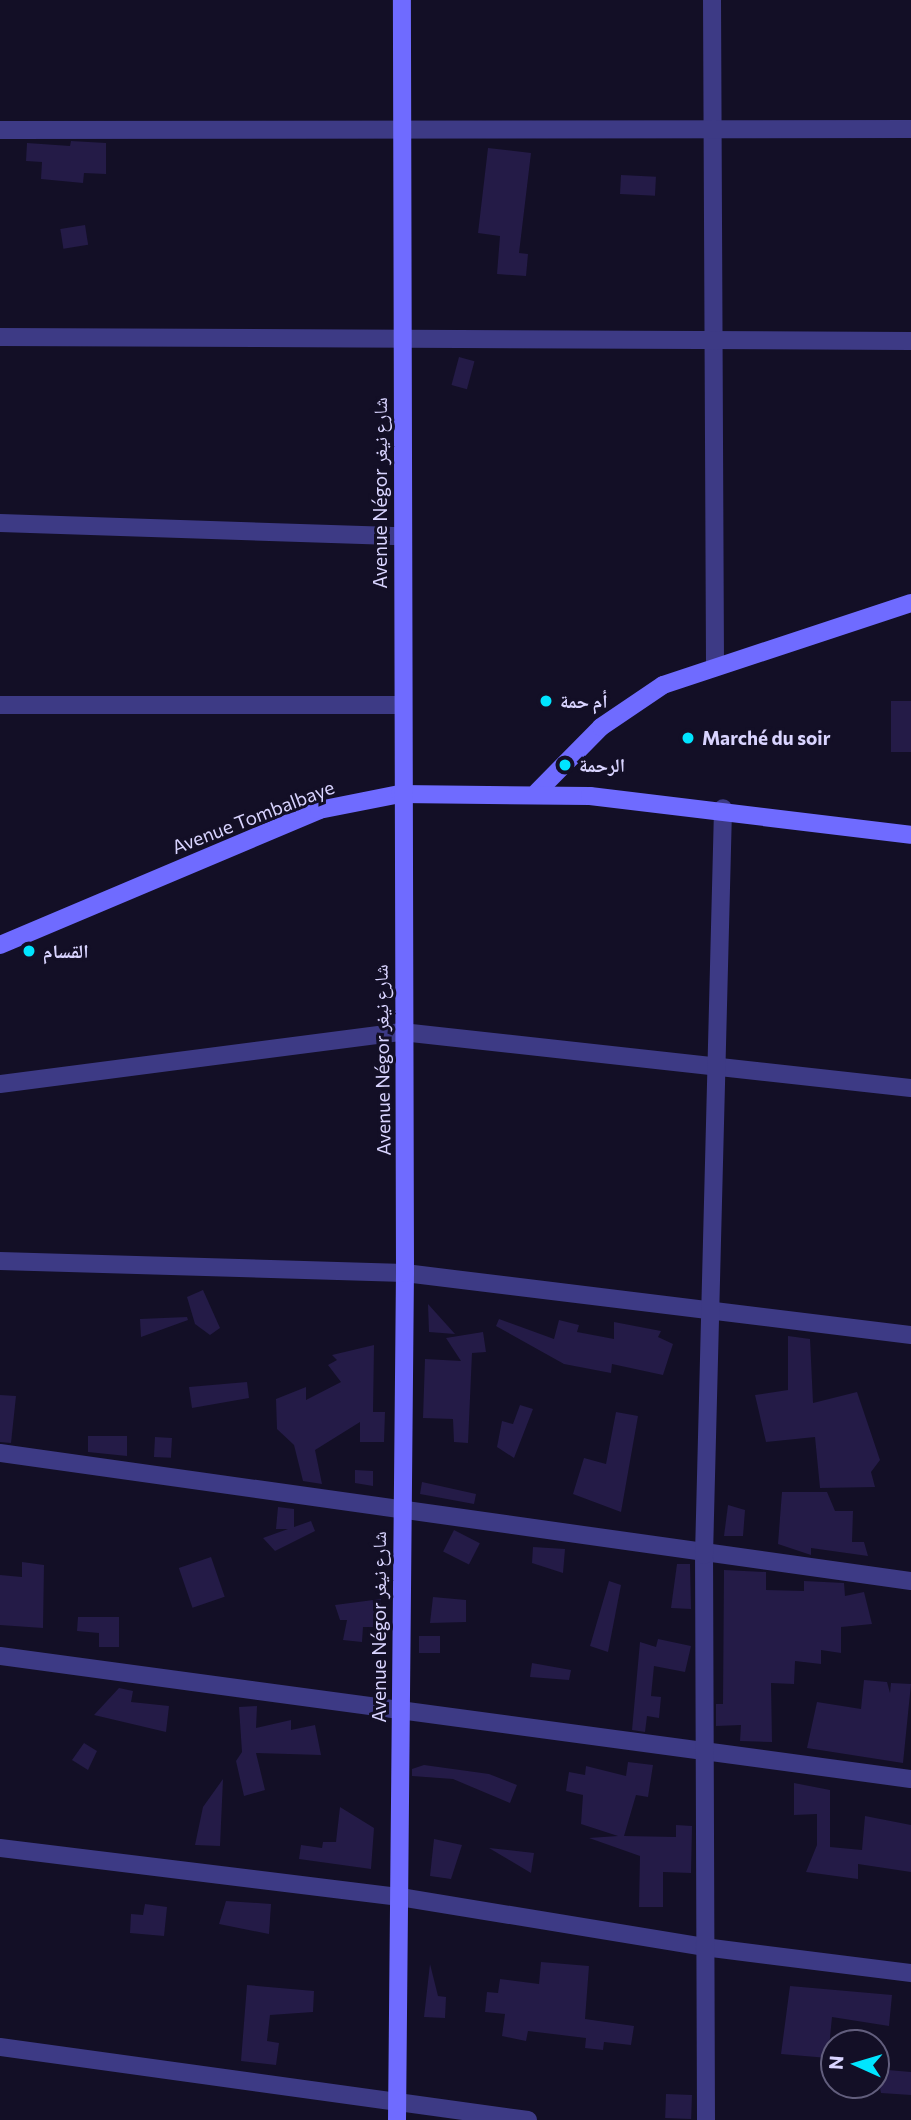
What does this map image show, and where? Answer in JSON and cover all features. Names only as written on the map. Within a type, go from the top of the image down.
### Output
[{"type":"main road","name":"Avenue Négor شارع نيغر","points":[[398,2111],[400,1506],[405,1273],[400,794],[404,133],[402,0]]},
{"type":"main road","points":[[537,792],[601,727],[663,685],[911,603]]},
{"type":"main road","name":"Avenue Tombalbaye","points":[[0,945],[319,810],[400,794],[537,792],[723,808],[911,835]]},
{"type":"street","points":[[712,0],[710,342],[715,666]]},
{"type":"street","points":[[0,130],[404,133],[911,129]]},
{"type":"street","points":[[0,337],[911,341]]},
{"type":"street","points":[[0,523],[401,536]]},
{"type":"street","points":[[0,705],[401,705]]},
{"type":"street","points":[[706,2120],[702,1751],[704,1555],[712,1308],[713,1066],[723,808]]},
{"type":"street","points":[[0,1084],[402,1032],[911,1088]]},
{"type":"street","points":[[0,1261],[405,1273],[712,1308],[911,1335]]},
{"type":"street","points":[[0,1454],[400,1506],[704,1555],[911,1581]]},
{"type":"street","points":[[0,1656],[911,1779]]},
{"type":"street","points":[[0,1848],[400,1896],[704,1947],[911,1973]]},
{"type":"street","points":[[0,2048],[398,2111],[528,2120]]},
{"type":"building","points":[[71,141],[106,143],[106,174],[84,173],[83,183],[41,179],[42,162],[26,161],[27,143],[70,146]]},
{"type":"building","points":[[488,148],[531,153],[519,253],[528,254],[526,276],[497,274],[500,236],[478,233]]},
{"type":"building","points":[[621,175],[656,177],[655,196],[620,194]]},
{"type":"building","points":[[85,225],[88,245],[63,249],[60,229]]},
{"type":"building","points":[[459,357],[474,361],[467,389],[451,385]]},
{"type":"building","points":[[891,701],[911,701],[911,752],[891,752]]},
{"type":"building","points":[[203,1290],[220,1328],[210,1335],[195,1324],[187,1297]]},
{"type":"building","points":[[428,1304],[455,1334],[429,1332]]},
{"type":"building","points":[[187,1317],[188,1320],[141,1337],[140,1319]]},
{"type":"building","points":[[499,1319],[554,1339],[559,1320],[579,1325],[577,1332],[614,1339],[614,1322],[661,1331],[658,1337],[673,1344],[663,1375],[612,1364],[611,1373],[564,1364],[496,1326]]},
{"type":"building","points":[[483,1332],[486,1352],[472,1353],[468,1443],[454,1442],[453,1419],[423,1418],[425,1359],[461,1361],[446,1338]]},
{"type":"building","points":[[788,1336],[810,1339],[813,1403],[857,1392],[880,1460],[871,1472],[875,1487],[820,1488],[815,1437],[766,1442],[755,1395],[788,1390]]},
{"type":"building","points":[[374,1345],[373,1412],[385,1412],[384,1442],[360,1442],[360,1422],[315,1450],[322,1484],[303,1481],[294,1445],[277,1429],[276,1399],[306,1387],[306,1400],[341,1382],[328,1365],[337,1360],[332,1355]]},
{"type":"building","points":[[247,1382],[249,1398],[192,1408],[189,1387]]},
{"type":"building","points":[[0,1395],[16,1396],[11,1443],[0,1442]]},
{"type":"building","points":[[520,1405],[533,1409],[514,1458],[497,1447],[502,1421],[513,1424]]},
{"type":"building","points":[[616,1412],[638,1416],[621,1512],[573,1494],[584,1458],[606,1464]]},
{"type":"building","points":[[88,1436],[127,1436],[127,1456],[88,1452]]},
{"type":"building","points":[[155,1437],[172,1438],[171,1458],[154,1457]]},
{"type":"building","points":[[355,1470],[373,1471],[373,1486],[355,1483]]},
{"type":"building","points":[[422,1482],[476,1494],[474,1504],[420,1494]]},
{"type":"building","points":[[782,1492],[827,1492],[835,1511],[853,1511],[852,1542],[864,1542],[868,1556],[811,1548],[811,1555],[778,1544]]},
{"type":"building","points":[[728,1505],[745,1510],[743,1536],[724,1536]]},
{"type":"building","points":[[278,1507],[294,1509],[294,1527],[311,1521],[315,1531],[275,1551],[263,1538],[288,1529],[276,1529]]},
{"type":"building","points":[[454,1530],[480,1543],[469,1565],[443,1551]]},
{"type":"building","points":[[533,1547],[565,1549],[563,1573],[532,1563]]},
{"type":"building","points":[[211,1557],[225,1597],[193,1608],[179,1568]]},
{"type":"building","points":[[22,1562],[44,1565],[43,1628],[0,1625],[0,1575],[22,1577]]},
{"type":"building","points":[[677,1564],[690,1564],[691,1609],[671,1608]]},
{"type":"building","points":[[724,1570],[766,1572],[766,1590],[804,1591],[804,1581],[844,1583],[845,1596],[864,1592],[872,1624],[841,1627],[841,1653],[821,1650],[821,1664],[795,1661],[794,1684],[771,1683],[772,1742],[740,1741],[741,1725],[716,1726],[716,1704],[723,1704]]},
{"type":"building","points":[[609,1581],[621,1585],[608,1652],[590,1646]]},
{"type":"building","points":[[433,1597],[466,1600],[466,1622],[430,1623]]},
{"type":"building","points":[[381,1599],[381,1627],[363,1627],[362,1642],[343,1640],[347,1620],[340,1620],[335,1605]]},
{"type":"building","points":[[78,1617],[119,1617],[119,1647],[99,1647],[99,1633],[77,1631]]},
{"type":"building","points":[[419,1636],[440,1636],[440,1653],[419,1653]]},
{"type":"building","points":[[658,1639],[691,1646],[685,1672],[654,1666],[651,1696],[661,1697],[659,1718],[647,1716],[645,1732],[632,1730],[640,1642],[656,1647]]},
{"type":"building","points":[[532,1663],[571,1670],[569,1680],[530,1677]]},
{"type":"building","points":[[864,1680],[887,1682],[890,1693],[891,1683],[911,1684],[903,1763],[807,1748],[817,1702],[861,1709]]},
{"type":"building","points":[[119,1688],[133,1691],[131,1702],[169,1706],[166,1732],[94,1715]]},
{"type":"building","points":[[257,1706],[256,1728],[291,1720],[291,1730],[315,1725],[321,1755],[256,1753],[265,1790],[244,1796],[236,1761],[242,1752],[239,1707]]},
{"type":"building","points":[[84,1743],[97,1751],[88,1770],[72,1760]]},
{"type":"building","points":[[628,1762],[653,1765],[648,1797],[636,1795],[624,1836],[676,1837],[676,1825],[692,1826],[691,1873],[663,1872],[663,1907],[639,1907],[640,1856],[589,1838],[618,1836],[581,1824],[583,1795],[566,1791],[569,1772],[585,1775],[586,1766],[626,1776]]},
{"type":"building","points":[[424,1765],[489,1774],[517,1785],[510,1803],[453,1779],[412,1776],[412,1769]]},
{"type":"building","points":[[223,1779],[220,1846],[195,1845],[203,1807]]},
{"type":"building","points":[[794,1783],[830,1790],[830,1847],[862,1850],[865,1816],[911,1825],[911,1872],[858,1864],[858,1879],[806,1872],[817,1845],[817,1814],[794,1815]]},
{"type":"building","points":[[340,1807],[374,1828],[371,1869],[299,1859],[301,1845],[322,1848],[323,1842],[336,1842]]},
{"type":"building","points":[[434,1839],[462,1845],[451,1879],[430,1876]]},
{"type":"building","points":[[489,1848],[534,1853],[531,1873]]},
{"type":"building","points":[[226,1901],[271,1904],[269,1934],[219,1924]]},
{"type":"building","points":[[145,1904],[167,1907],[164,1936],[130,1933],[131,1914],[143,1915]]},
{"type":"building","points":[[541,1962],[589,1966],[585,2019],[634,2026],[631,2045],[604,2042],[603,2050],[585,2048],[586,2038],[528,2031],[526,2041],[502,2036],[505,2014],[485,2012],[487,1992],[498,1993],[500,1979],[539,1984]]},
{"type":"building","points":[[430,1964],[438,1996],[446,1997],[445,2018],[424,2017]]},
{"type":"building","points":[[247,1985],[314,1991],[313,2012],[270,2015],[267,2041],[279,2043],[276,2065],[241,2061]]},
{"type":"building","points":[[790,1986],[892,1995],[889,2026],[832,2017],[831,2029],[820,2029],[820,2057],[781,2054]]},
{"type":"building","points":[[890,2070],[911,2072],[911,2095],[890,2094]]},
{"type":"building","points":[[666,2094],[692,2095],[691,2119],[665,2118]]},
{"type":"place","name":"أم حمة","points":[[546,701]]},
{"type":"place","name":"Marché du soir","points":[[688,738]]},
{"type":"place","name":"الرحمة","points":[[565,765]]},
{"type":"place","name":"القسام","points":[[29,951]]}]
